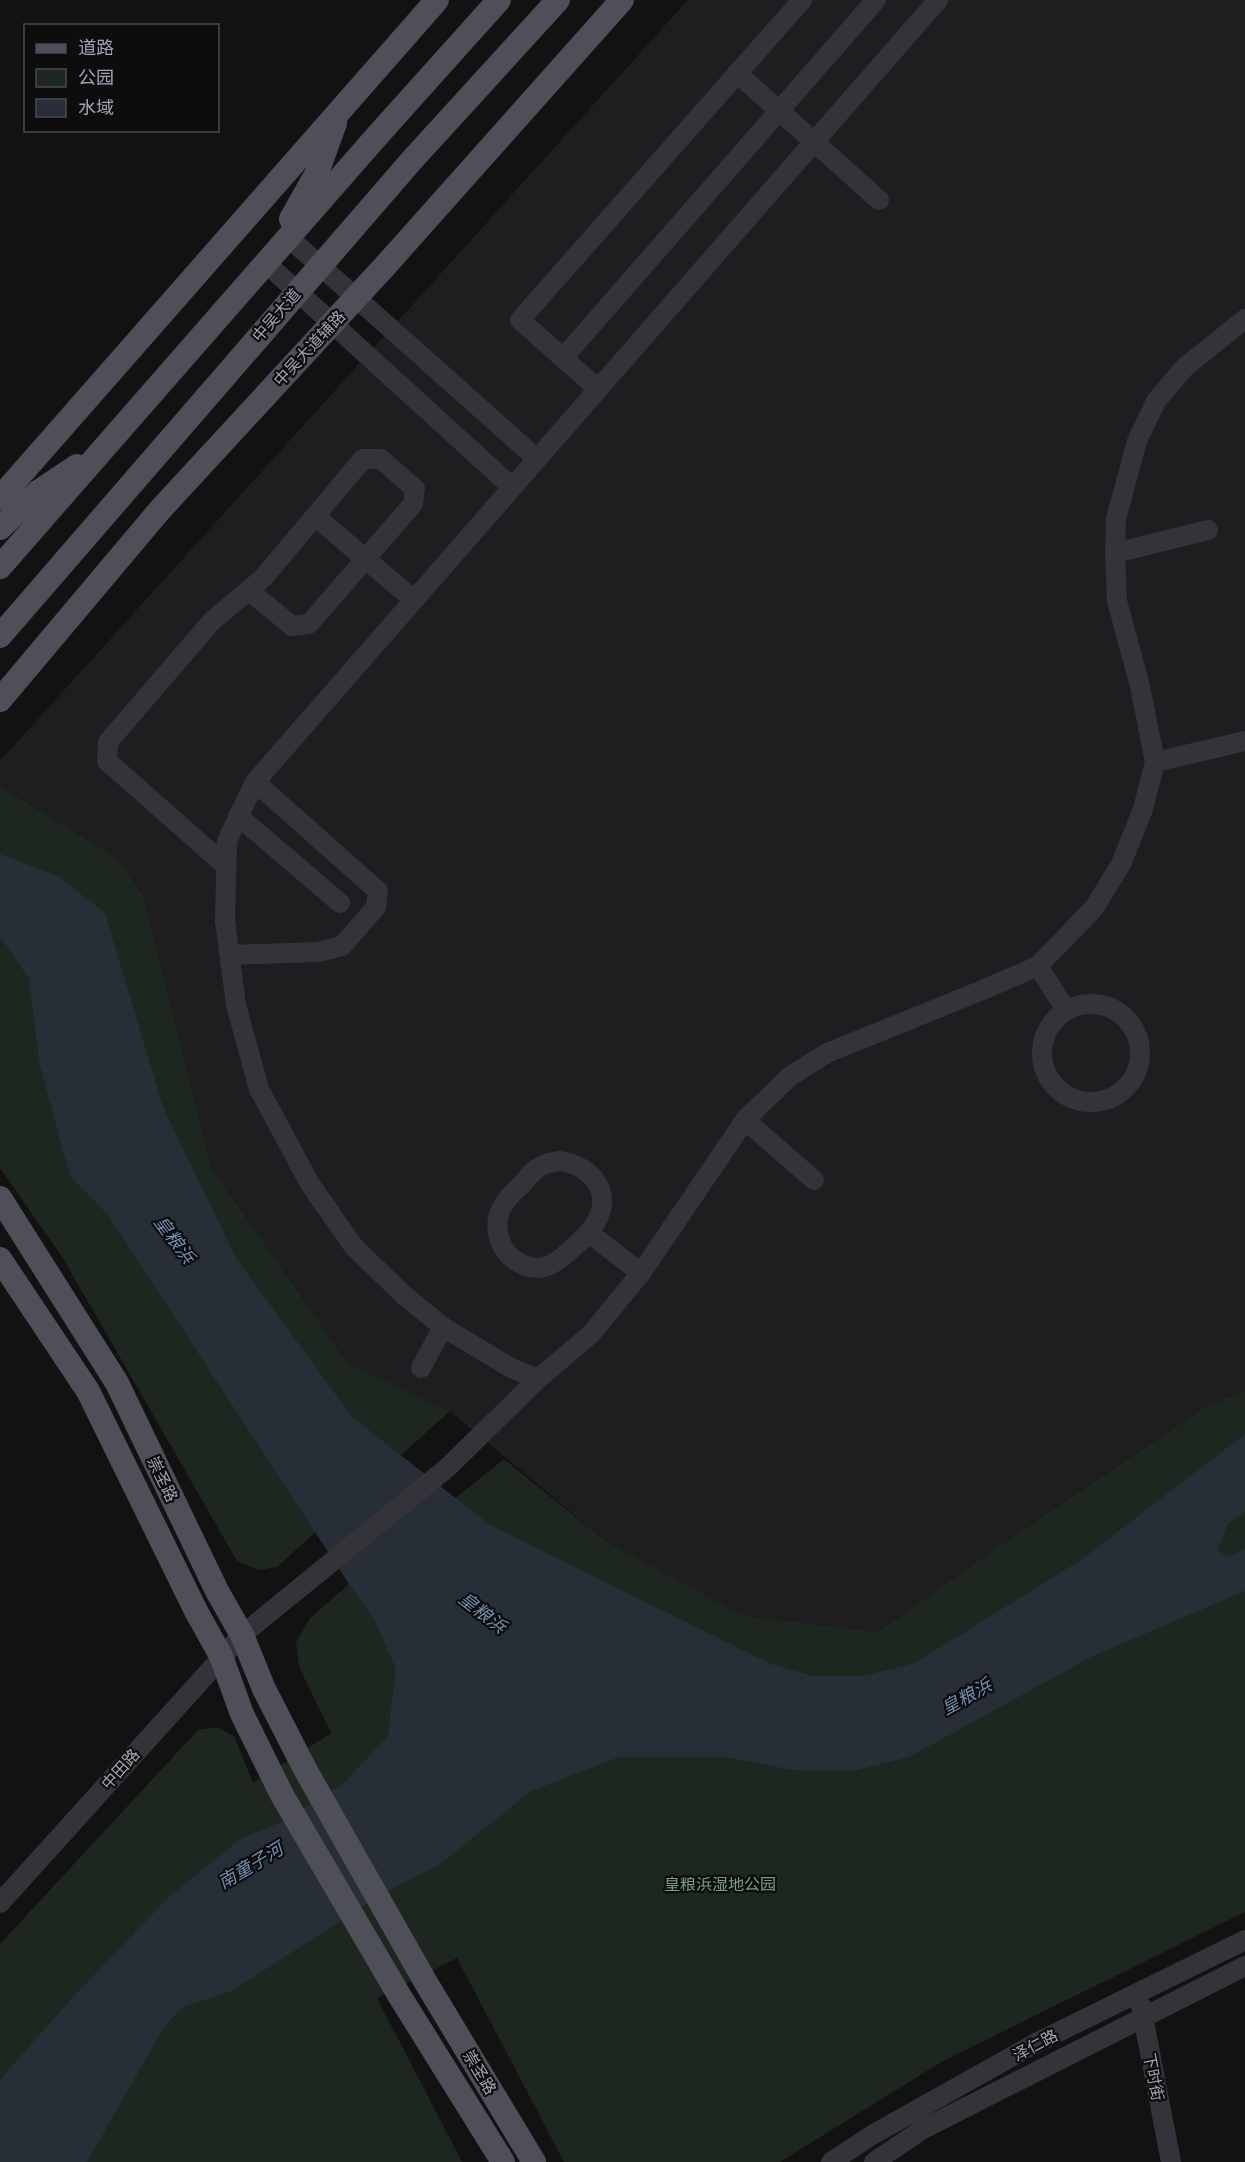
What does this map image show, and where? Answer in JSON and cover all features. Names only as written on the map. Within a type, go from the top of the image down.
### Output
[{"type":"main road","points":[[0,567],[499,0]]},
{"type":"main road","name":"中吴大道","points":[[0,636],[419,152],[558,0]]},
{"type":"main road","name":"中吴大道辅路","points":[[0,700],[159,512],[356,298],[622,0]]},
{"type":"main road","points":[[0,498],[431,2]]},
{"type":"main road","points":[[267,264],[317,173],[340,109]]},
{"type":"main road","points":[[0,528],[38,492],[103,448]]},
{"type":"main road","name":"崇圣路","points":[[0,1198],[117,1383],[217,1592],[242,1635],[264,1689],[306,1771],[425,1982],[534,2162]]},
{"type":"main road","name":"崇圣路","points":[[0,1258],[88,1391],[196,1611],[221,1656],[243,1714],[282,1795],[399,1995],[503,2162]]},
{"type":"street","points":[[598,389],[520,320],[802,0]]},
{"type":"street","points":[[563,358],[876,0]]},
{"type":"street","points":[[538,1379],[512,1368],[442,1327],[406,1297],[354,1247],[310,1184],[259,1089],[236,1005],[225,921],[227,841],[255,782],[938,0]]},
{"type":"street","points":[[737,73],[879,200]]},
{"type":"street","points":[[289,238],[537,459]]},
{"type":"street","points":[[267,264],[512,487]]},
{"type":"street","points":[[1066,1010],[1038,966],[1094,908],[1121,864],[1143,808],[1155,762],[1140,686],[1117,601],[1116,519],[1137,441],[1156,401],[1185,367],[1245,319]]},
{"type":"street","points":[[226,866],[107,761],[108,742],[212,621],[263,578],[363,459],[381,459],[415,489],[413,504],[309,624],[292,626],[249,590]]},
{"type":"street","points":[[315,516],[414,600]]},
{"type":"street","points":[[1115,553],[1208,530]]},
{"type":"street","points":[[1155,762],[1245,741]]},
{"type":"street","points":[[230,956],[318,952],[342,946],[376,906],[378,891],[255,782]]},
{"type":"street","points":[[238,816],[340,903]]},
{"type":"street","name":"中田路","points":[[0,1903],[242,1635],[447,1468],[538,1379],[591,1334],[641,1274],[745,1119],[789,1077],[827,1053],[985,990],[1038,966]]},
{"type":"street","points":[[1081,1004],[1097,1004],[1113,1008],[1126,1018],[1135,1030],[1139,1046],[1139,1062],[1134,1077],[1124,1089],[1110,1098],[1094,1102],[1078,1100],[1063,1093],[1051,1082],[1044,1067],[1042,1051],[1045,1034],[1054,1020],[1066,1010],[1081,1004]]},
{"type":"street","points":[[745,1119],[814,1180]]},
{"type":"street","points":[[552,1162],[573,1163],[586,1170],[596,1180],[601,1193],[601,1208],[597,1221],[589,1233],[556,1264],[543,1268],[530,1267],[507,1254],[499,1237],[498,1217],[503,1205],[533,1171],[552,1162]]},
{"type":"street","points":[[589,1233],[641,1274]]},
{"type":"street","points":[[421,1368],[442,1327]]},
{"type":"street","name":"泽仁路","points":[[831,2162],[872,2135],[1036,2043],[1245,1940]]},
{"type":"street","name":"泽仁路","points":[[874,2162],[923,2129],[1245,1966]]},
{"type":"street","name":"下时街","points":[[1138,1992],[1171,2162]]},
{"type":"shaded area","points":[[688,0],[1245,0],[1245,1391],[1208,1405],[993,1550],[878,1632],[745,1616],[604,1540],[450,1411],[348,1363],[211,1167],[143,896],[120,860],[0,786],[0,761]]},
{"type":"green space","points":[[0,786],[120,860],[143,896],[211,1167],[348,1363],[450,1411],[277,1567],[258,1570],[237,1561],[64,1260],[0,1168]]},
{"type":"green space","name":"皇粮浜湿地公园","points":[[1245,1391],[1245,1912],[943,2061],[780,2162],[564,2162],[457,1958],[377,1998],[462,2162],[0,2162],[0,1944],[198,1730],[217,1727],[234,1736],[253,1783],[331,1733],[299,1667],[296,1642],[310,1618],[504,1459],[604,1540],[745,1616],[878,1632],[993,1550],[1208,1405]]},
{"type":"water","points":[[0,854],[58,876],[105,913],[163,1107],[236,1258],[352,1417],[490,1525],[771,1664],[813,1676],[863,1676],[915,1663],[1081,1560],[1245,1434],[1245,1511],[1228,1524],[1218,1548],[1226,1558],[1245,1548],[1245,1591],[1093,1656],[909,1757],[853,1771],[793,1770],[725,1757],[619,1757],[531,1791],[439,1865],[385,1892],[232,1991],[182,2007],[164,2027],[87,2162],[0,2162],[0,2080],[73,1997],[168,1898],[240,1839],[277,1824],[341,1786],[388,1736],[396,1669],[374,1619],[108,1215],[70,1176],[40,1066],[29,979],[0,936]]},
{"type":"water label","name":"皇粮浜","points":[[175,1239]]},
{"type":"water label","name":"皇粮浜","points":[[483,1612]]},
{"type":"water label","name":"皇粮浜","points":[[966,1696]]},
{"type":"water label","name":"南童子河","points":[[250,1865]]}]
